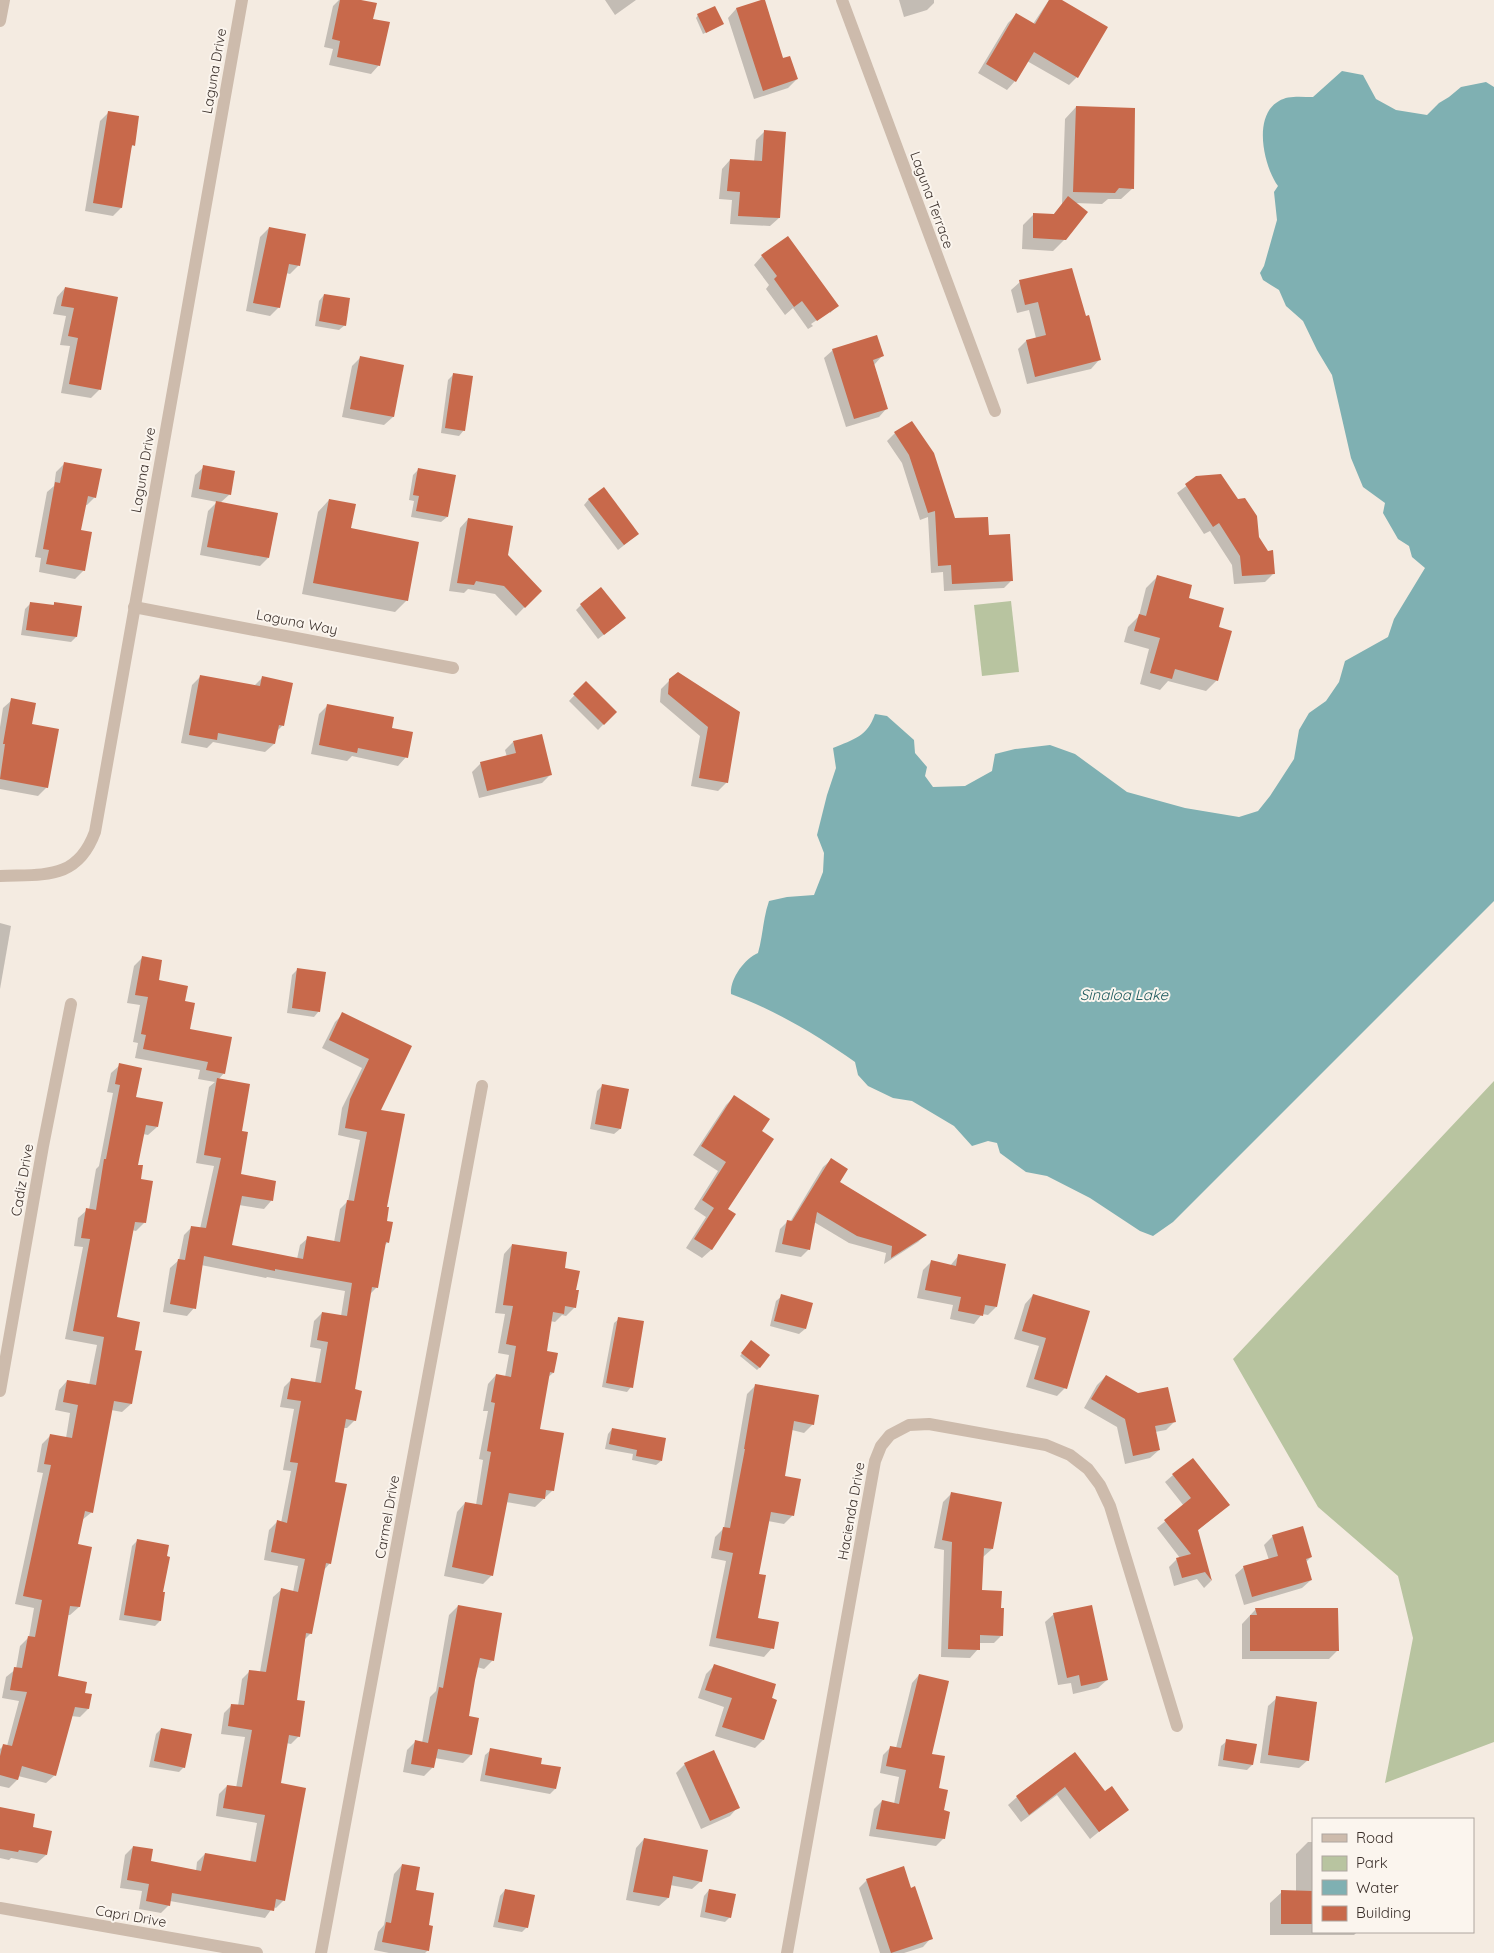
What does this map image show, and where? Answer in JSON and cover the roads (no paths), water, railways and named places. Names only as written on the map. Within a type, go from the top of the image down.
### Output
[{"type":"street","points":[[0,22],[4,0]]},
{"type":"street","name":"Laguna Drive","points":[[0,876],[52,873],[66,869],[80,860],[89,847],[94,832],[242,0]]},
{"type":"street","name":"Laguna Terrace","points":[[842,0],[995,411]]},
{"type":"street","name":"Laguna Way","points":[[134,607],[453,668]]},
{"type":"street","name":"Cadiz Drive","points":[[0,1391],[43,1146],[71,1004]]},
{"type":"street","name":"Carmel Drive","points":[[321,1953],[482,1086]]},
{"type":"street","name":"Hacienda Drive","points":[[787,1953],[875,1461],[881,1446],[890,1435],[909,1425],[929,1424],[1046,1445],[1070,1455],[1088,1469],[1100,1485],[1110,1506],[1177,1726]]},
{"type":"street","name":"Capri Drive","points":[[0,1908],[257,1953]]},
{"type":"water","name":"Sinaloa Lake","points":[[1342,71],[1363,75],[1376,99],[1396,110],[1427,115],[1439,103],[1461,87],[1486,82],[1494,87],[1494,901],[1173,1222],[1153,1236],[1140,1231],[1090,1198],[1047,1176],[1026,1172],[1000,1153],[997,1143],[988,1141],[972,1146],[954,1126],[912,1101],[893,1098],[868,1086],[858,1075],[855,1062],[795,1024],[731,994],[731,988],[739,970],[758,953],[769,901],[787,897],[814,895],[823,872],[824,853],[817,835],[836,768],[833,748],[864,732],[872,722],[875,714],[887,716],[914,740],[915,753],[927,767],[925,776],[933,787],[965,786],[992,771],[995,754],[1015,749],[1050,745],[1075,754],[1127,792],[1185,808],[1239,817],[1258,811],[1270,796],[1294,759],[1299,730],[1309,713],[1326,701],[1339,682],[1345,661],[1388,637],[1394,619],[1425,568],[1412,557],[1409,546],[1398,539],[1383,513],[1385,503],[1363,487],[1351,458],[1332,375],[1303,321],[1286,306],[1279,290],[1263,280],[1260,273],[1264,266],[1277,220],[1274,192],[1278,186],[1268,167],[1265,155],[1263,129],[1265,118],[1271,108],[1279,101],[1291,97],[1313,97]]}]
